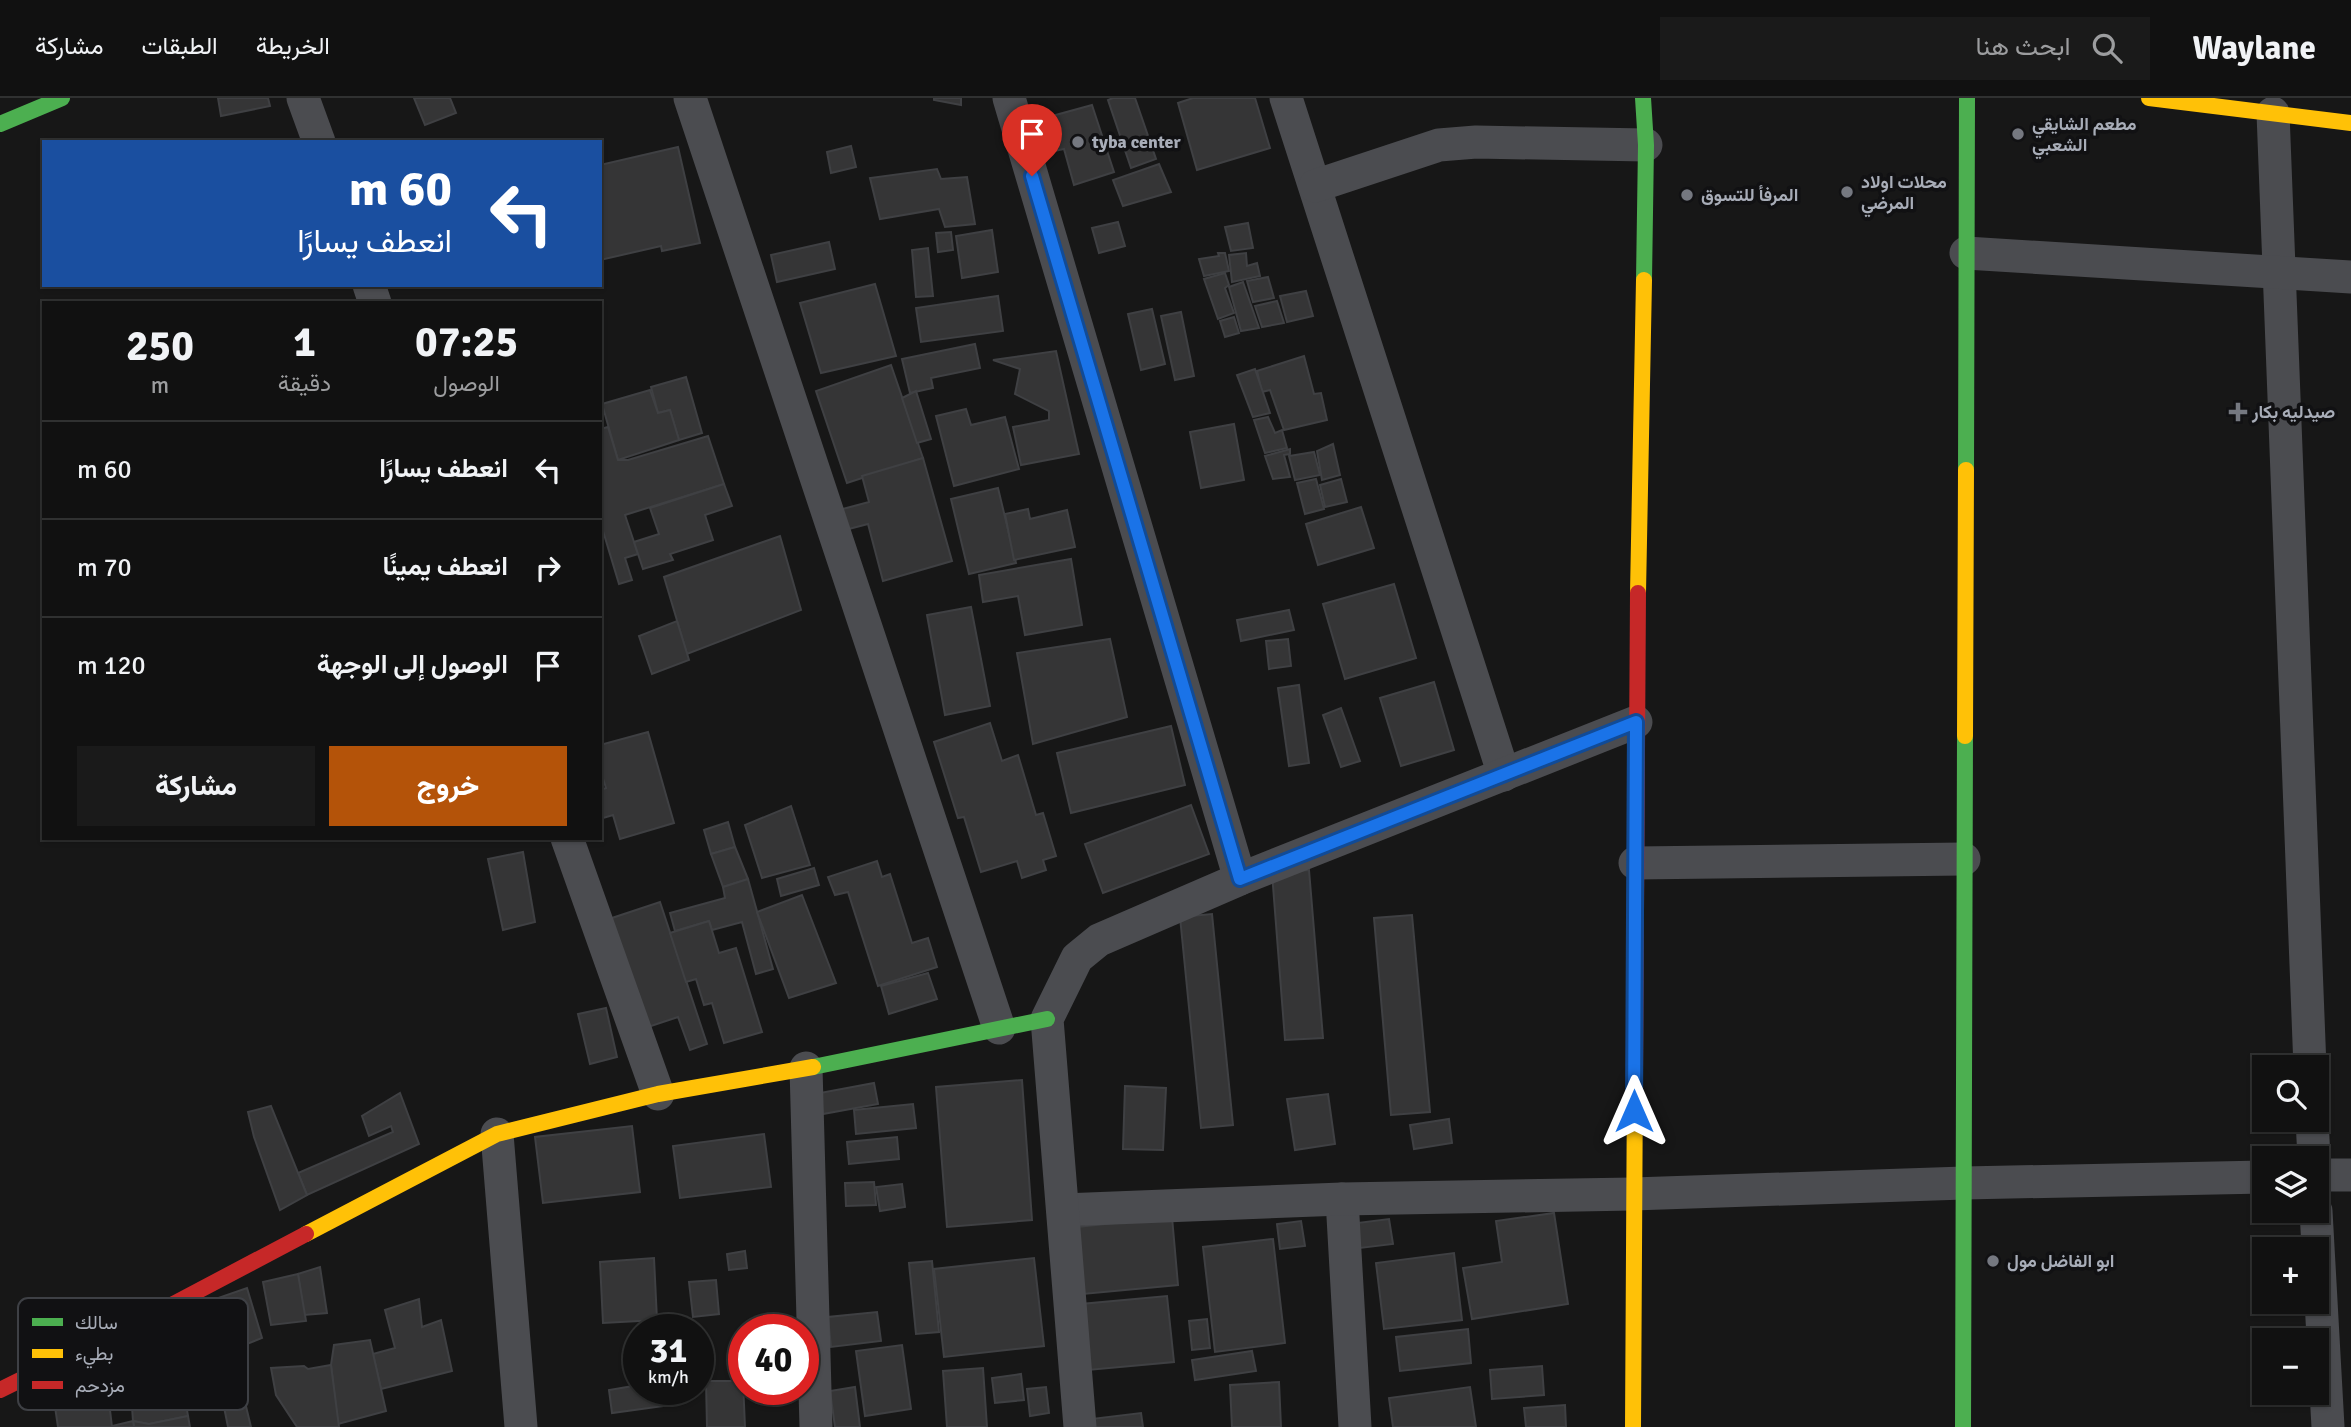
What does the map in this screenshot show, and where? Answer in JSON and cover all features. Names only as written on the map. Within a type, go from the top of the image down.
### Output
[{"type":"street","points":[[0,124],[62,98]]},
{"type":"street","points":[[303,98],[318,140]]},
{"type":"street","points":[[690,98],[999,1028]]},
{"type":"street","points":[[1009,98],[1240,879]]},
{"type":"street","points":[[1286,98],[1504,775]]},
{"type":"street","points":[[1633,1427],[1636,722],[1646,145],[1643,98]]},
{"type":"street","points":[[1963,1427],[1967,98]]},
{"type":"street","points":[[2149,98],[2351,123]]},
{"type":"street","points":[[2273,113],[2310,1055]]},
{"type":"street","points":[[1315,186],[1439,145],[1476,142],[1646,145]]},
{"type":"street","points":[[1966,253],[2351,277]]},
{"type":"street","points":[[1080,1427],[1047,1019],[1077,958],[1100,940],[1240,879],[1636,722]]},
{"type":"street","points":[[568,840],[658,1094]]},
{"type":"street","points":[[1635,863],[1964,859]]},
{"type":"street","points":[[185,1298],[498,1134],[658,1094],[806,1068],[1047,1019]]},
{"type":"street","points":[[806,1068],[816,1427]]},
{"type":"street","points":[[498,1134],[521,1427]]},
{"type":"street","points":[[2329,1175],[2351,1175]]},
{"type":"street","points":[[1063,1210],[1342,1199],[2252,1177]]},
{"type":"street","points":[[1342,1199],[1355,1427]]},
{"type":"street","points":[[2317,1223],[2328,1427]]},
{"type":"street","points":[[0,1390],[18,1381]]},
{"type":"building","points":[[218,98],[268,98],[270,106],[221,116]]},
{"type":"building","points":[[414,98],[450,98],[456,113],[425,125]]},
{"type":"building","points":[[961,98],[961,105],[934,100]]},
{"type":"building","points":[[1135,98],[1156,159],[1131,168],[1108,100]]},
{"type":"building","points":[[1193,98],[1255,98],[1270,148],[1197,170],[1178,103]]},
{"type":"building","name":"tyba center","points":[[1092,105],[1114,172],[1074,185],[1064,149],[1054,151],[1050,135],[1059,133],[1052,116]]},
{"type":"building","points":[[851,146],[856,167],[831,173],[827,152]]},
{"type":"building","points":[[678,147],[700,243],[662,251],[661,246],[602,260],[602,165]]},
{"type":"building","points":[[1159,164],[1171,192],[1123,206],[1113,180]]},
{"type":"building","points":[[937,169],[941,179],[967,177],[975,224],[945,227],[939,209],[880,219],[870,178]]},
{"type":"building","points":[[1118,222],[1125,246],[1099,253],[1092,228]]},
{"type":"building","points":[[1248,223],[1253,248],[1231,251],[1225,227]]},
{"type":"building","points":[[992,230],[998,272],[962,278],[956,236]]},
{"type":"building","points":[[951,232],[953,250],[938,252],[936,233]]},
{"type":"building","points":[[829,242],[835,269],[777,282],[771,255]]},
{"type":"building","points":[[928,248],[933,296],[916,297],[912,250]]},
{"type":"building","points":[[1218,253],[1225,253],[1229,271],[1204,276],[1199,259],[1219,256]]},
{"type":"building","points":[[1246,253],[1247,266],[1257,263],[1260,276],[1232,282],[1229,255]]},
{"type":"building","points":[[1225,273],[1229,285],[1225,288],[1234,313],[1218,319],[1204,279]]},
{"type":"building","points":[[1268,277],[1274,298],[1253,302],[1247,281]]},
{"type":"building","points":[[1243,282],[1259,328],[1241,331],[1229,287]]},
{"type":"building","points":[[875,284],[896,356],[821,373],[800,303]]},
{"type":"building","points":[[1306,291],[1313,316],[1287,322],[1280,296]]},
{"type":"building","points":[[998,296],[1003,331],[921,342],[916,308]]},
{"type":"building","points":[[1277,301],[1284,323],[1262,327],[1255,306]]},
{"type":"building","points":[[1152,309],[1165,364],[1141,370],[1128,314]]},
{"type":"building","points":[[1181,312],[1194,376],[1175,380],[1161,316]]},
{"type":"building","points":[[1234,317],[1239,333],[1225,337],[1220,321]]},
{"type":"building","points":[[975,344],[980,368],[931,378],[933,388],[910,393],[902,359]]},
{"type":"building","points":[[1056,351],[1079,454],[1021,465],[1013,427],[1049,420],[1049,411],[1015,394],[1020,369],[993,360]]},
{"type":"building","points":[[1304,356],[1314,394],[1321,393],[1327,420],[1284,430],[1270,390],[1262,392],[1257,371]]},
{"type":"building","points":[[891,365],[923,458],[847,483],[816,391]]},
{"type":"building","points":[[1255,369],[1270,413],[1253,417],[1237,375]]},
{"type":"building","points":[[686,377],[702,433],[679,440],[670,410],[658,413],[651,387]]},
{"type":"building","points":[[650,390],[658,413],[670,410],[679,440],[618,460],[602,404]]},
{"type":"building","points":[[916,391],[931,439],[917,443],[902,398]]},
{"type":"building","points":[[966,409],[971,425],[1005,417],[1019,469],[954,486],[936,416]]},
{"type":"building","points":[[1268,417],[1275,433],[1282,430],[1287,448],[1265,453],[1254,420]]},
{"type":"building","points":[[1234,424],[1244,480],[1201,488],[1190,432]]},
{"type":"building","points":[[608,427],[618,460],[628,460],[708,436],[724,484],[625,515],[638,554],[625,558],[632,580],[619,584],[602,528],[602,428]]},
{"type":"building","points":[[1333,444],[1340,475],[1322,480],[1317,451]]},
{"type":"building","points":[[1290,449],[1290,454],[1284,455],[1290,477],[1273,479],[1265,456]]},
{"type":"building","points":[[1314,452],[1320,475],[1295,480],[1289,456]]},
{"type":"building","points":[[923,458],[952,561],[883,581],[868,524],[845,530],[839,510],[869,502],[862,476]]},
{"type":"building","points":[[1316,479],[1324,509],[1305,514],[1297,483]]},
{"type":"building","points":[[1341,479],[1347,502],[1325,507],[1320,485]]},
{"type":"building","points":[[724,484],[732,506],[705,515],[713,540],[670,554],[673,560],[643,569],[634,542],[659,534],[650,508]]},
{"type":"building","points":[[998,488],[1016,563],[969,574],[951,499]]},
{"type":"building","points":[[1361,507],[1374,548],[1318,565],[1306,524]]},
{"type":"building","points":[[1028,509],[1030,519],[1067,510],[1075,547],[1014,560],[1005,514]]},
{"type":"building","points":[[780,536],[801,610],[687,654],[664,577]]},
{"type":"building","points":[[1071,559],[1082,625],[1025,635],[1018,596],[983,602],[979,575]]},
{"type":"building","points":[[1394,584],[1416,658],[1345,679],[1323,604]]},
{"type":"building","points":[[971,607],[990,706],[945,715],[927,615]]},
{"type":"building","points":[[1289,610],[1294,630],[1241,641],[1237,620]]},
{"type":"building","points":[[677,621],[689,660],[652,674],[639,636]]},
{"type":"building","points":[[1110,639],[1127,717],[1033,744],[1017,653]]},
{"type":"building","points":[[1288,639],[1291,666],[1269,669],[1266,641]]},
{"type":"building","points":[[1434,682],[1454,750],[1401,766],[1380,698]]},
{"type":"building","points":[[1299,685],[1309,763],[1289,766],[1278,688]]},
{"type":"building","points":[[1341,708],[1360,761],[1341,767],[1323,715]]},
{"type":"building","points":[[990,723],[1002,761],[1018,755],[1036,815],[1043,813],[1056,856],[1043,860],[1046,870],[1022,878],[1017,861],[981,872],[964,817],[958,818],[934,742]]},
{"type":"building","points":[[1171,726],[1185,785],[1071,813],[1057,753]]},
{"type":"building","points":[[648,732],[674,823],[620,839],[613,815],[602,818],[602,789],[606,788],[602,775],[602,744]]},
{"type":"building","points":[[1191,805],[1209,854],[1103,893],[1085,844]]},
{"type":"building","points":[[791,806],[810,865],[762,878],[745,825]]},
{"type":"building","points":[[728,822],[735,847],[711,854],[704,830]]},
{"type":"building","points":[[735,847],[748,879],[723,887],[711,854]]},
{"type":"building","points":[[523,852],[535,922],[503,930],[488,859]]},
{"type":"building","points":[[877,861],[882,877],[890,874],[912,943],[928,938],[937,967],[878,986],[848,892],[835,895],[828,877]]},
{"type":"building","points":[[814,868],[819,885],[781,896],[777,879]]},
{"type":"building","points":[[1309,870],[1323,1038],[1285,1040],[1272,873]]},
{"type":"building","points":[[748,879],[773,969],[756,974],[742,922],[712,930],[709,921],[675,931],[670,913],[725,898],[723,887]]},
{"type":"building","points":[[802,895],[836,983],[789,998],[757,912]]},
{"type":"building","points":[[660,902],[707,1044],[690,1050],[678,1017],[642,1029],[606,920]]},
{"type":"building","points":[[1212,914],[1233,1125],[1201,1128],[1180,917]]},
{"type":"building","points":[[1412,915],[1430,1112],[1391,1115],[1374,918]]},
{"type":"building","points":[[709,921],[719,953],[736,948],[762,1032],[724,1043],[712,1003],[704,1005],[696,979],[686,982],[670,933]]},
{"type":"building","points":[[928,973],[937,999],[889,1014],[881,986]]},
{"type":"building","points":[[606,1008],[617,1057],[590,1064],[578,1014]]},
{"type":"building","points":[[1022,1080],[1032,1220],[947,1227],[936,1087]]},
{"type":"building","points":[[874,1083],[878,1104],[823,1114],[820,1093]]},
{"type":"building","points":[[1125,1086],[1166,1088],[1163,1150],[1123,1149]]},
{"type":"building","points":[[400,1093],[419,1144],[307,1195],[298,1173],[393,1132],[391,1126],[369,1136],[362,1116]]},
{"type":"building","points":[[1328,1094],[1335,1144],[1295,1150],[1287,1099]]},
{"type":"building","points":[[913,1104],[916,1128],[856,1134],[854,1110]]},
{"type":"building","points":[[271,1106],[307,1195],[280,1210],[248,1112]]},
{"type":"building","points":[[1449,1119],[1452,1143],[1414,1149],[1410,1125]]},
{"type":"building","points":[[632,1126],[640,1192],[543,1203],[535,1137]]},
{"type":"building","points":[[764,1134],[771,1187],[680,1198],[673,1146]]},
{"type":"building","points":[[897,1137],[899,1159],[849,1164],[847,1142]]},
{"type":"building","points":[[874,1182],[876,1205],[846,1206],[845,1183]]},
{"type":"building","points":[[902,1184],[905,1207],[880,1211],[876,1187]]},
{"type":"building","points":[[1554,1213],[1568,1304],[1472,1319],[1463,1268],[1502,1262],[1496,1221]]},
{"type":"building","points":[[1172,1217],[1178,1285],[1083,1294],[1077,1227]]},
{"type":"building","points":[[1389,1219],[1393,1244],[1360,1248],[1357,1223]]},
{"type":"building","points":[[1301,1221],[1305,1246],[1280,1249],[1277,1224]]},
{"type":"building","points":[[1273,1239],[1285,1343],[1215,1352],[1203,1247]]},
{"type":"building","points":[[745,1251],[747,1268],[729,1270],[727,1254]]},
{"type":"building","points":[[1454,1253],[1462,1320],[1384,1329],[1376,1263]]},
{"type":"building","points":[[654,1258],[657,1314],[623,1314],[623,1322],[603,1323],[600,1262]]},
{"type":"building","points":[[1034,1258],[1044,1346],[944,1357],[934,1269]]},
{"type":"building","points":[[932,1261],[939,1332],[916,1334],[909,1263]]},
{"type":"building","points":[[320,1267],[327,1313],[304,1315],[298,1274]]},
{"type":"building","points":[[298,1274],[306,1321],[271,1325],[263,1282]]},
{"type":"building","points":[[716,1280],[719,1314],[693,1314],[689,1282]]},
{"type":"building","points":[[247,1288],[262,1338],[248,1344],[248,1298],[218,1298]]},
{"type":"building","points":[[1167,1296],[1174,1362],[1088,1370],[1081,1304]]},
{"type":"building","points":[[419,1299],[422,1327],[441,1320],[452,1371],[381,1389],[373,1354],[395,1348],[385,1310]]},
{"type":"building","points":[[877,1312],[881,1341],[831,1347],[828,1317]]},
{"type":"building","points":[[1207,1319],[1210,1348],[1192,1350],[1189,1321]]},
{"type":"building","points":[[1468,1329],[1471,1363],[1400,1371],[1396,1337]]},
{"type":"building","points":[[370,1340],[386,1411],[338,1424],[331,1365],[334,1345]]},
{"type":"building","points":[[902,1345],[911,1409],[865,1416],[856,1351]]},
{"type":"building","points":[[1252,1351],[1256,1371],[1195,1380],[1192,1360]]},
{"type":"building","points":[[331,1365],[339,1427],[297,1427],[276,1395],[271,1368],[304,1366],[308,1369]]},
{"type":"building","points":[[1542,1366],[1544,1395],[1492,1399],[1490,1370]]},
{"type":"building","points":[[983,1368],[987,1427],[947,1427],[943,1371]]},
{"type":"building","points":[[1021,1374],[1024,1400],[995,1403],[992,1378]]},
{"type":"building","points":[[714,1381],[728,1381],[728,1405],[744,1405],[745,1427],[707,1427],[707,1405],[714,1405]]},
{"type":"building","points":[[1279,1382],[1281,1427],[1232,1427],[1230,1385]]},
{"type":"building","points":[[855,1387],[860,1427],[835,1427],[830,1391]]},
{"type":"building","points":[[1046,1387],[1049,1413],[1030,1416],[1027,1389]]},
{"type":"building","points":[[1470,1387],[1476,1427],[1393,1427],[1389,1398]]},
{"type":"building","points":[[623,1388],[623,1405],[664,1406],[612,1413],[609,1390]]},
{"type":"building","points":[[1565,1405],[1566,1427],[1526,1427],[1524,1408]]},
{"type":"building","points":[[55,1410],[110,1410],[112,1427],[58,1427]]},
{"type":"building","points":[[132,1410],[187,1410],[188,1416],[149,1424],[133,1421]]},
{"type":"building","points":[[225,1410],[247,1410],[251,1427],[228,1427]]},
{"type":"building","points":[[1141,1413],[1143,1427],[1092,1427],[1091,1419]]},
{"type":"building","points":[[188,1416],[190,1427],[134,1427],[133,1421],[149,1424]]},
{"type":"building","points":[[133,1421],[134,1427],[112,1427],[112,1426]]},
{"type":"traffic: fast","points":[[0,124],[62,98]]},
{"type":"traffic: fast","points":[[1643,98],[1646,145],[1644,280]]},
{"type":"traffic: fast","points":[[1966,470],[1967,98]]},
{"type":"traffic: fast","points":[[1963,1427],[1965,736]]},
{"type":"traffic: fast","points":[[813,1067],[1047,1019]]},
{"type":"traffic: slow","points":[[2149,98],[2351,123]]},
{"type":"traffic: slow","points":[[1638,593],[1644,280]]},
{"type":"traffic: slow","points":[[1965,736],[1966,470]]},
{"type":"traffic: slow","points":[[306,1234],[497,1134],[658,1094],[813,1067]]},
{"type":"traffic: slow","points":[[1633,1427],[1635,1073]]},
{"type":"traffic: jam","points":[[1635,1073],[1638,593]]},
{"type":"traffic: jam","points":[[185,1298],[306,1234]]},
{"type":"traffic: jam","points":[[0,1390],[18,1381]]},
{"type":"place","name":"مطعم الشايقي الشعبي","points":[[2018,134]]},
{"type":"place","name":"tyba center","points":[[1078,142]]},
{"type":"place","name":"محلات اولاد المرضي","points":[[1847,192]]},
{"type":"place","name":"المرفأ للتسوق","points":[[1687,195]]},
{"type":"place","name":"صيدليه بكار","points":[[2238,412]]},
{"type":"place","name":"ابو الفاضل مول","points":[[1993,1261]]},
{"type":"route","points":[[1032,176],[1240,879],[1636,722],[1634,1111]]}]
